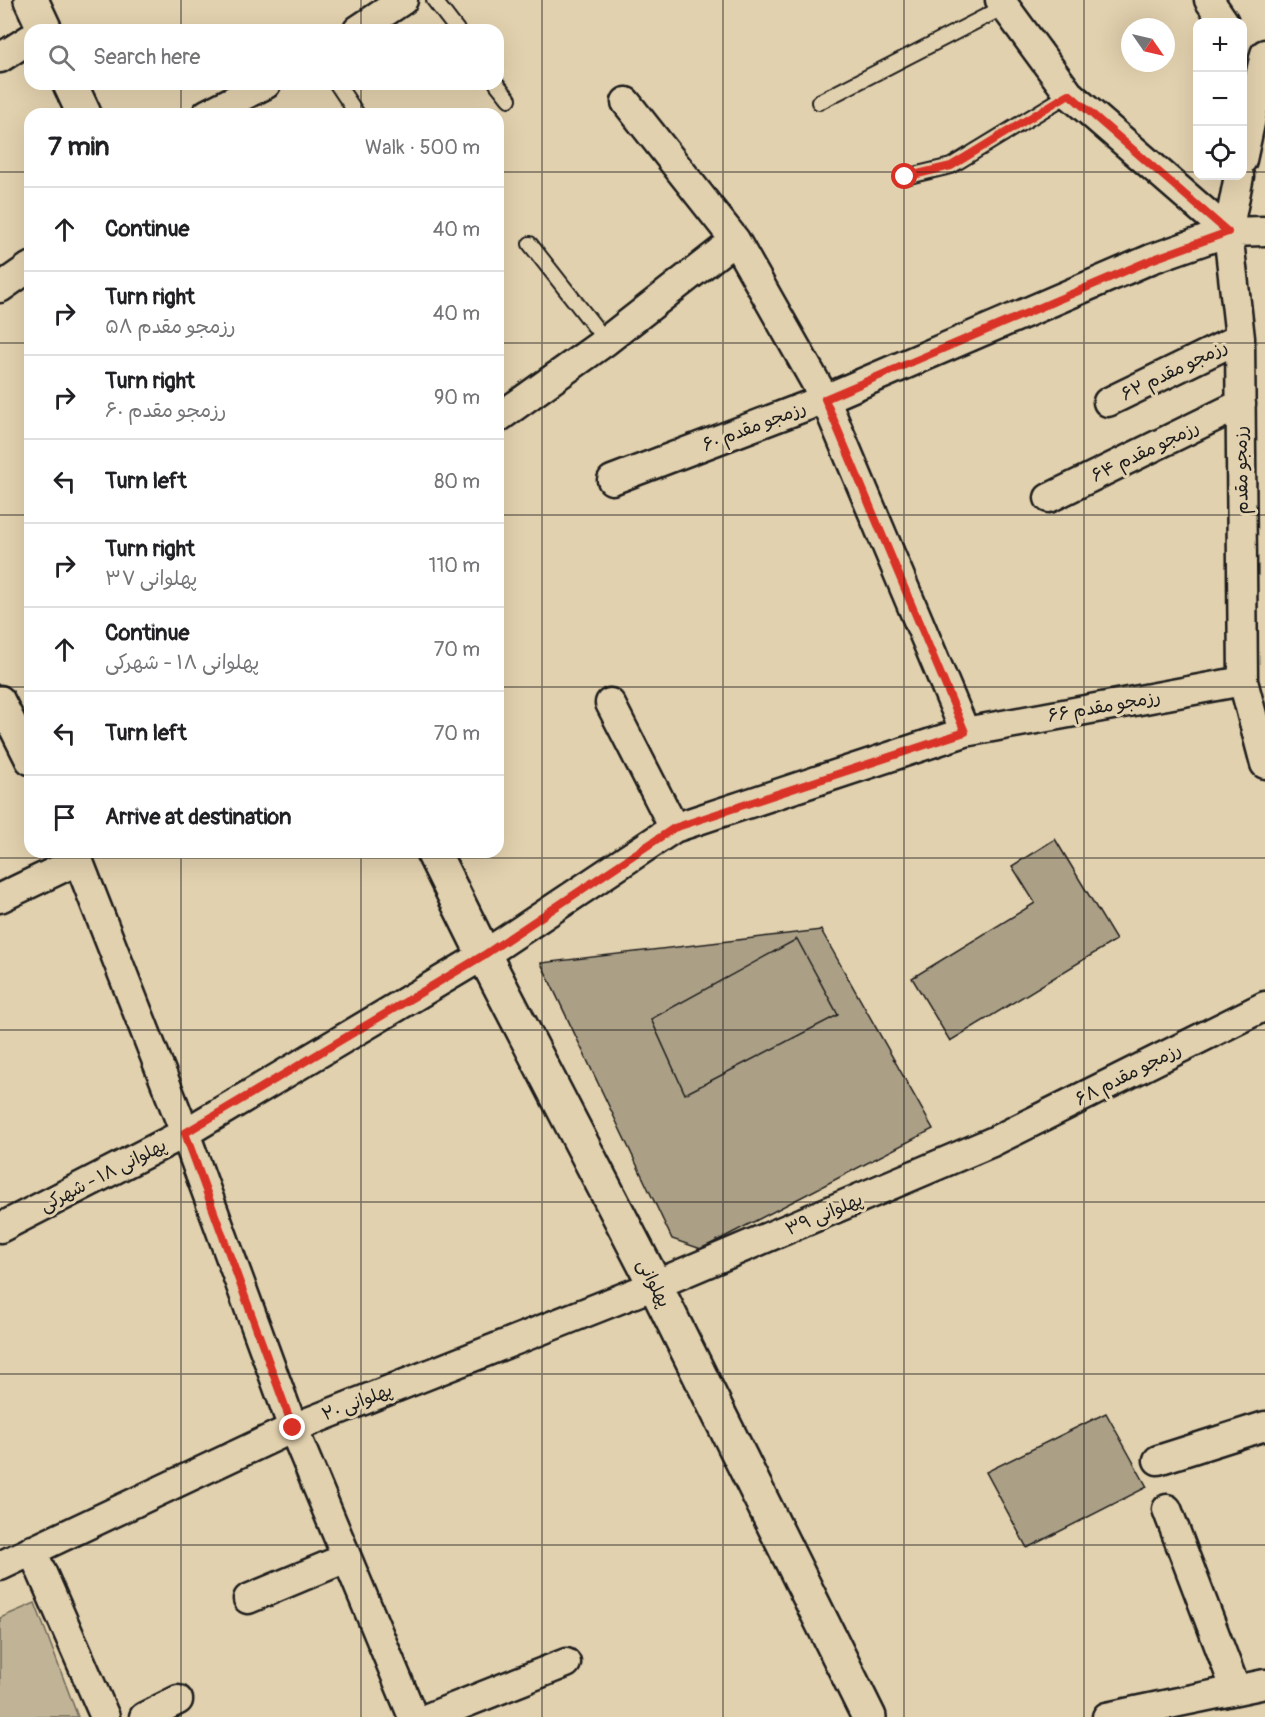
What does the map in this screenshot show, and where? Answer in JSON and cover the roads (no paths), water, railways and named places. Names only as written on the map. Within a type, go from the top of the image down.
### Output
[{"type":"street","points":[[32,0],[42,24]]},
{"type":"street","points":[[367,24],[403,0]]},
{"type":"street","points":[[1209,0],[1221,18]]},
{"type":"street","points":[[1003,3],[1069,94],[1249,232]]},
{"type":"street","points":[[0,58],[24,43]]},
{"type":"street","points":[[1247,54],[1262,65],[1247,136]]},
{"type":"street","points":[[73,90],[81,108]]},
{"type":"street","points":[[219,108],[254,90]]},
{"type":"street","points":[[626,102],[735,240],[825,399],[965,732]]},
{"type":"street","name":"رزمجو مقدم","points":[[1240,180],[1249,232],[1240,338],[1243,681],[1265,764]]},
{"type":"street","name":"رزمجو مقدم ۶۰","points":[[612,480],[825,399],[1151,260],[1249,232]]},
{"type":"street","points":[[504,414],[606,341],[735,240]]},
{"type":"street","points":[[0,288],[24,271]]},
{"type":"street","name":"رزمجو مقدم ۶۲","points":[[1108,402],[1240,338]]},
{"type":"street","name":"رزمجو مقدم ۶۴","points":[[1049,498],[1241,404]]},
{"type":"street","name":"رزمجو مقدم ۶۶","points":[[674,828],[965,732],[1243,681]]},
{"type":"street","points":[[0,700],[24,748]]},
{"type":"street","points":[[610,703],[674,828]]},
{"type":"street","name":"پهلوانی ۱۸ - شهرکی","points":[[0,1228],[185,1133],[484,955],[674,828]]},
{"type":"street","points":[[0,898],[73,858]]},
{"type":"street","points":[[78,858],[185,1133],[293,1428],[413,1717]]},
{"type":"street","name":"پهلوانی","points":[[436,858],[655,1285],[869,1717]]},
{"type":"street","name":"رزمجو مقدم ۶۸","points":[[992,1142],[1265,1006]]},
{"type":"street","name":"پهلوانی ۳۹","points":[[655,1285],[992,1142]]},
{"type":"street","name":"پهلوانی ۲۰","points":[[0,1566],[293,1428],[655,1285]]},
{"type":"street","points":[[1158,1460],[1264,1428]]},
{"type":"street","points":[[1167,1509],[1236,1690]]},
{"type":"street","points":[[32,1551],[105,1717]]},
{"type":"street","points":[[248,1599],[346,1558]]},
{"type":"street","points":[[430,1717],[566,1663]]},
{"type":"street","points":[[1107,1717],[1265,1684]]},
{"type":"street","points":[[144,1717],[178,1700]]},
{"type":"lane","points":[[434,0],[452,24]]},
{"type":"lane","points":[[819,102],[1003,3]]},
{"type":"lane","points":[[341,90],[353,108]]},
{"type":"lane","points":[[502,90],[509,99]]},
{"type":"lane","points":[[905,177],[951,166],[1069,94]]},
{"type":"lane","points":[[530,244],[606,341]]}]
